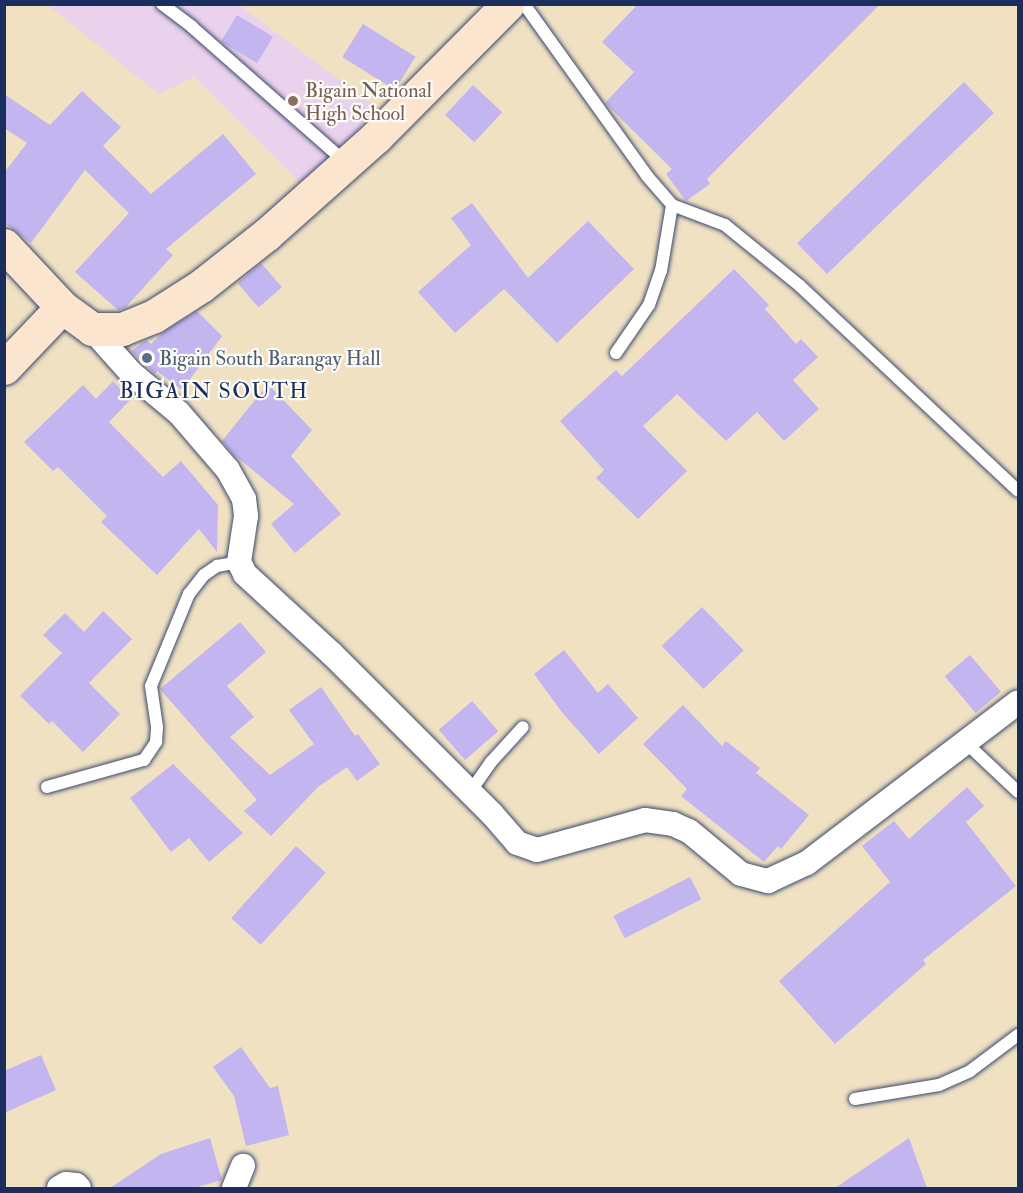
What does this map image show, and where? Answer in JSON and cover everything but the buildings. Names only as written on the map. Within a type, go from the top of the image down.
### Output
[{"type":"street","points":[[92,329],[122,329],[154,316],[201,286],[267,234],[346,164],[508,4]]},
{"type":"street","points":[[4,245],[62,307],[92,329],[131,373],[179,413],[228,470],[244,499],[239,562],[245,574],[331,653],[470,792],[517,843],[537,850],[645,820],[673,824],[689,831],[741,874],[768,881],[807,863],[1018,702]]},
{"type":"street","points":[[4,368],[62,307]]},
{"type":"street","points":[[234,1188],[243,1166]]},
{"type":"street","points":[[59,1188],[66,1184],[76,1185],[79,1188]]},
{"type":"lane","points":[[162,4],[192,27],[346,164]]},
{"type":"lane","points":[[524,4],[647,176],[672,206],[725,225],[801,286],[1018,490]]},
{"type":"lane","points":[[616,353],[649,305],[661,271],[672,206]]},
{"type":"lane","points":[[47,787],[144,760],[156,742],[157,727],[151,686],[189,594],[204,575],[217,566],[239,562]]},
{"type":"lane","points":[[470,792],[490,762],[523,727]]},
{"type":"lane","points":[[965,742],[1018,792]]},
{"type":"lane","points":[[855,1099],[939,1085],[970,1071],[1018,1035]]},
{"type":"shaded area","name":"Bigain National High School","points":[[48,5],[239,5],[379,109],[304,187],[194,77],[159,94]]},
{"type":"place","name":"Bigain National High School","points":[[293,101]]},
{"type":"place","name":"Bigain South Barangay Hall","points":[[147,358]]},
{"type":"district","name":"BIGAIN SOUTH","points":[[214,392]]}]
